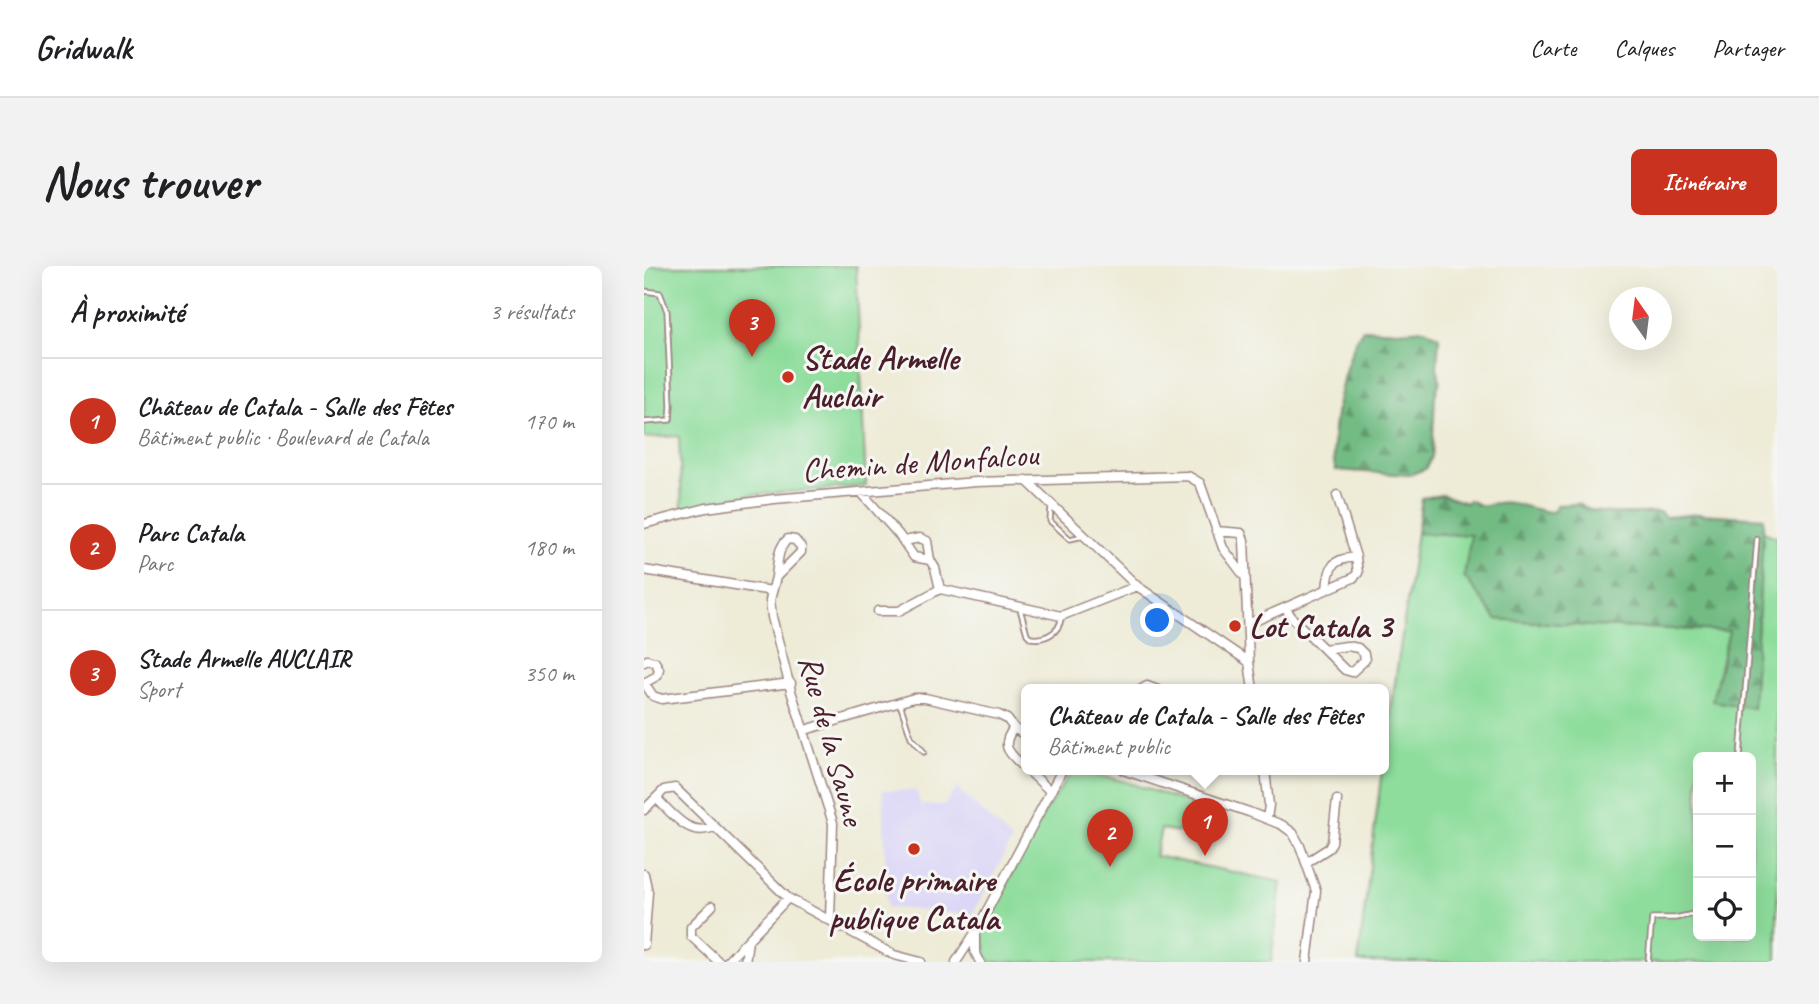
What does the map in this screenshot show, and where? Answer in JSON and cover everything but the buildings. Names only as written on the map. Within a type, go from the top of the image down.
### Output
[{"type":"street","name":"Chemin de Monfalcou","points":[[644,524],[688,512],[745,502],[1026,480],[1188,477],[1200,483],[1216,531]]},
{"type":"street","points":[[1026,480],[1137,586],[1249,662]]},
{"type":"street","points":[[861,492],[904,541],[914,557],[930,560]]},
{"type":"street","points":[[1248,624],[1353,578],[1358,573],[1356,557],[1337,495]]},
{"type":"street","points":[[1245,577],[1223,548],[1216,531],[1241,533],[1244,540],[1252,684]]},
{"type":"street","points":[[904,541],[924,539],[940,589]]},
{"type":"street","points":[[1327,589],[1334,563],[1342,558],[1356,557]]},
{"type":"street","points":[[644,570],[772,591]]},
{"type":"street","name":"Rue de la Saune","points":[[776,577],[770,609],[791,691],[805,730],[834,834],[830,919]]},
{"type":"street","points":[[878,611],[899,611],[940,589],[1061,616],[1137,586]]},
{"type":"street","points":[[1286,608],[1293,619],[1345,670],[1352,672],[1365,660],[1364,654],[1358,648],[1347,646],[1324,649]]},
{"type":"street","points":[[644,662],[655,662],[659,669],[657,676],[644,684],[653,696],[662,699],[791,683]]},
{"type":"street","points":[[805,730],[900,702],[925,698],[1007,719],[1021,732]]},
{"type":"street","points":[[1014,728],[1007,737],[1006,744],[1009,752],[1021,763]]},
{"type":"street","points":[[1033,775],[1050,791]]},
{"type":"street","points":[[956,962],[975,933],[1059,775]]},
{"type":"street","points":[[1144,775],[1267,819],[1293,833],[1307,862],[1316,891],[1308,960]]},
{"type":"street","points":[[1266,775],[1269,805],[1267,819]]},
{"type":"street","points":[[644,810],[664,790],[675,788],[788,898],[830,919],[893,958],[921,962]]},
{"type":"street","points":[[656,798],[688,828],[696,831],[714,827]]},
{"type":"street","points":[[1307,862],[1329,848],[1332,842],[1337,800]]},
{"type":"street","points":[[644,874],[649,892],[644,945]]},
{"type":"street","points":[[727,962],[788,898]]},
{"type":"street","points":[[712,906],[691,927],[691,936],[719,962]]},
{"type":"street","points":[[975,933],[975,952],[980,962]]},
{"type":"street","points":[[745,962],[749,937]]},
{"type":"lane","points":[[644,291],[660,293],[667,311],[670,420],[644,422]]},
{"type":"lane","points":[[1052,505],[1050,521],[1070,539],[1084,536]]},
{"type":"lane","points":[[1740,752],[1756,539]]},
{"type":"lane","points":[[1020,607],[1027,634],[1031,638],[1037,639],[1058,630],[1061,616]]},
{"type":"lane","points":[[900,702],[911,737],[924,752]]},
{"type":"lane","points":[[1648,962],[1652,918],[1675,918],[1693,914]]},
{"type":"shaded area","name":"École primaire publique Catala","points":[[957,788],[1012,840],[972,915],[887,907],[883,790],[916,791],[922,808],[923,805],[944,805]]},
{"type":"green space","name":"Stade Armelle Auclair","points":[[644,266],[856,266],[866,486],[749,495],[682,509],[679,436],[644,438]]},
{"type":"green space","points":[[1363,329],[1425,329],[1439,337],[1437,367],[1440,381],[1435,395],[1432,457],[1425,469],[1409,475],[1336,470],[1333,439],[1339,397],[1356,340]]},
{"type":"green space","points":[[1442,495],[1466,503],[1469,500],[1481,506],[1504,503],[1553,512],[1557,505],[1578,504],[1605,513],[1660,512],[1665,517],[1699,514],[1764,518],[1753,708],[1712,701],[1729,631],[1590,626],[1496,619],[1464,576],[1471,535],[1417,533],[1422,498]]},
{"type":"green space","points":[[1763,532],[1777,537],[1777,962],[1358,962],[1381,775],[1389,775],[1389,724],[1417,533],[1471,535],[1496,619],[1590,626],[1730,631],[1713,701],[1753,707]]},
{"type":"green space","points":[[1070,775],[1096,775],[1127,782],[1197,806],[1192,834],[1161,829],[1155,856],[1281,882],[1271,962],[991,962],[987,957],[981,931],[1045,811]]},
{"type":"place","name":"Stade Armelle AUCLAIR","points":[[752,357]]},
{"type":"place","name":"Stade Armelle Auclair","points":[[788,377]]},
{"type":"place","name":"Lot Catala 3","points":[[1235,626]]},
{"type":"place","name":"École primaire publique Catala","points":[[914,849]]},
{"type":"place","name":"Château de Catala - Salle des Fêtes","points":[[1205,856]]},
{"type":"place","name":"Parc Catala","points":[[1110,867]]}]
